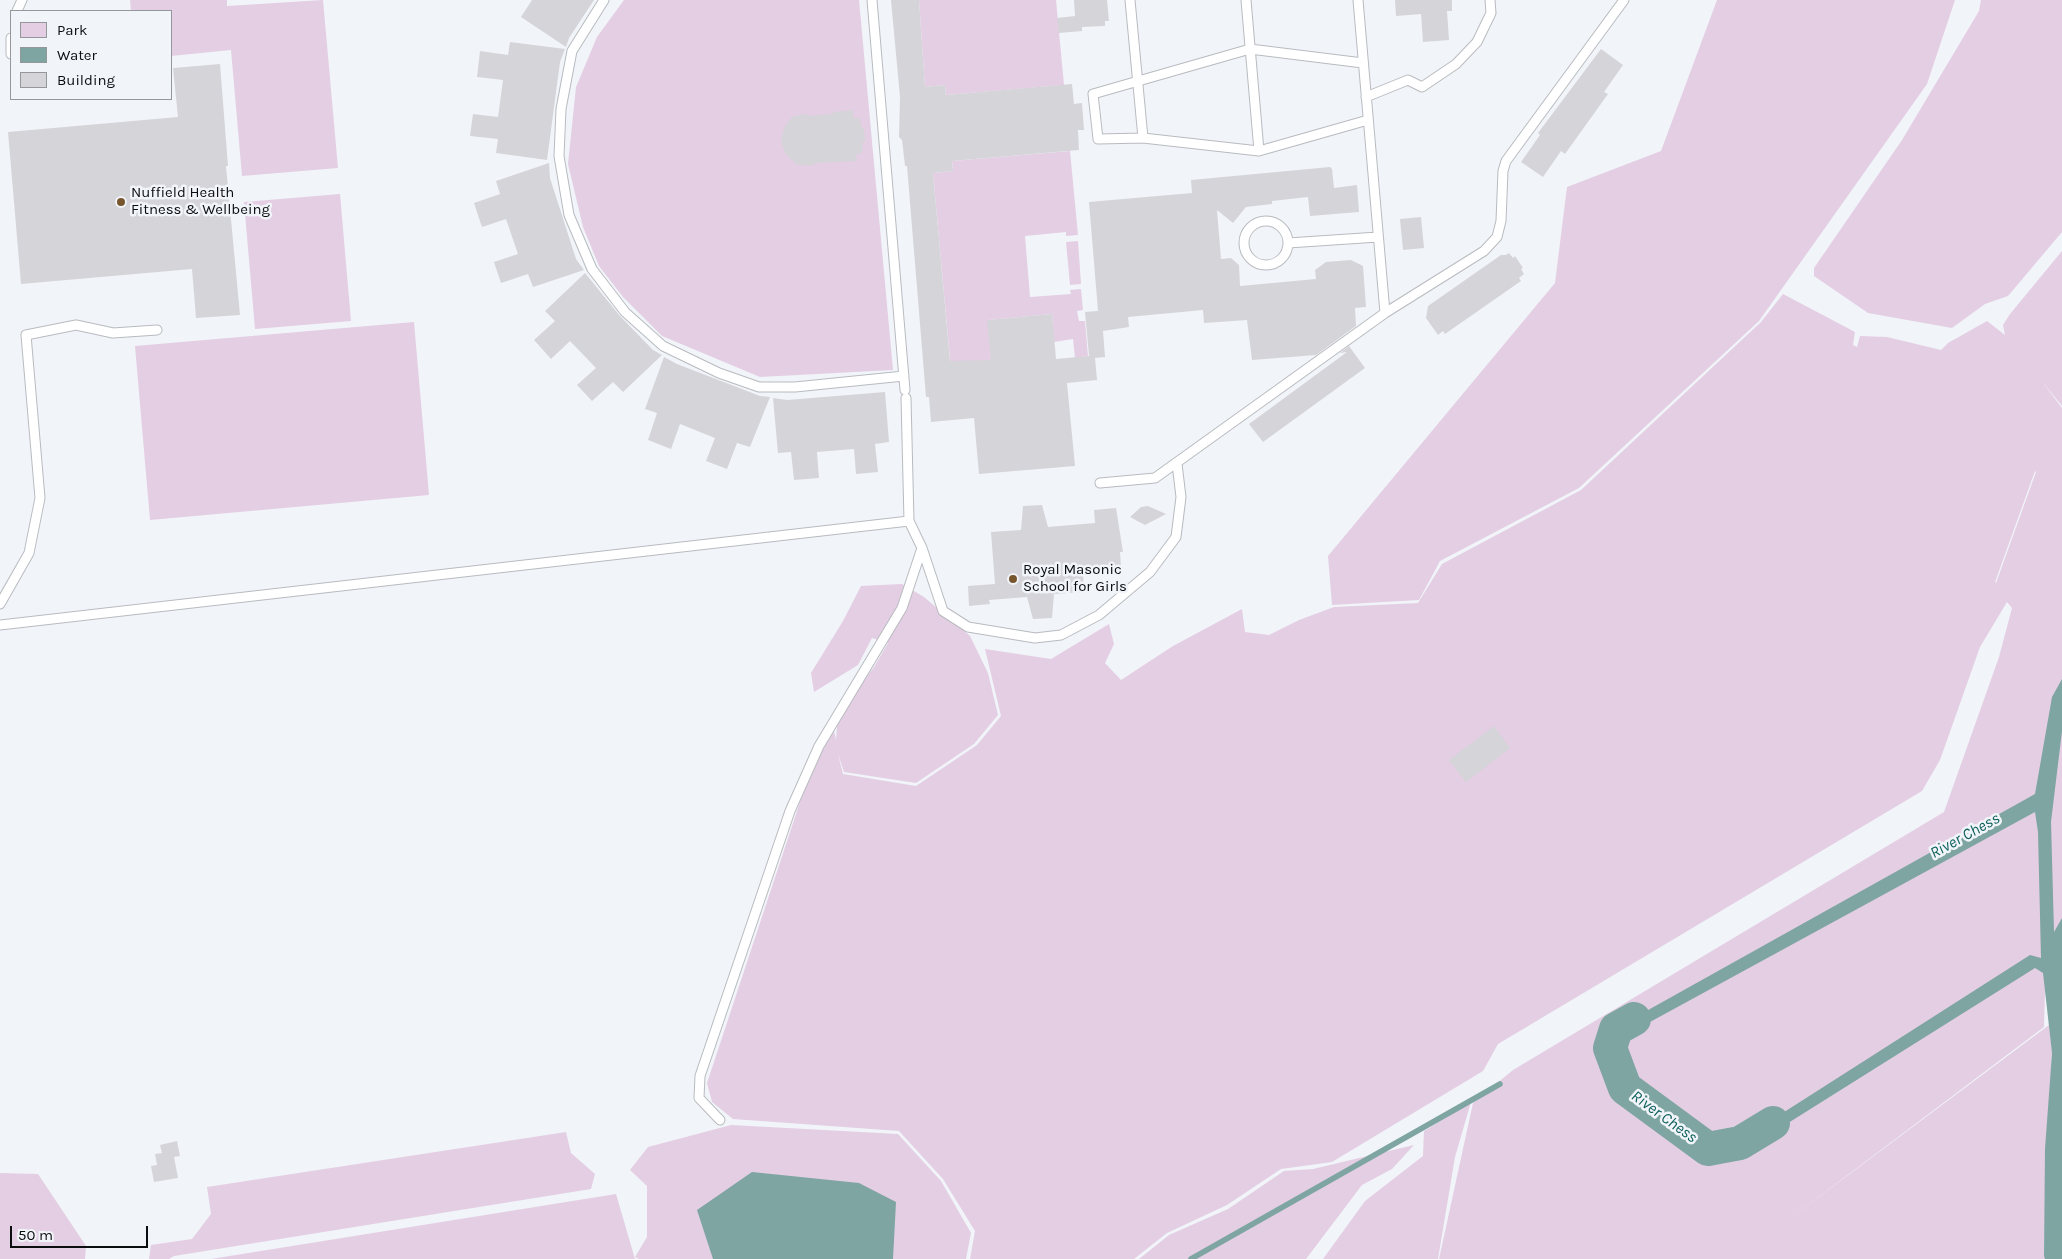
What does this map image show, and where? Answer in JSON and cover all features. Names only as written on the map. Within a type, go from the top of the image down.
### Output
[{"type":"lane","points":[[604,0],[572,51],[561,108],[559,156],[569,216],[592,268],[625,312],[663,346],[718,372],[759,387],[795,387],[904,376]]},
{"type":"lane","points":[[872,0],[906,394],[909,521],[922,548],[943,611],[968,627],[1035,638],[1062,635],[1100,615],[1150,572],[1164,556],[1176,537],[1181,497],[1177,464]]},
{"type":"lane","points":[[1130,0],[1142,138]]},
{"type":"lane","points":[[1246,0],[1260,152]]},
{"type":"lane","points":[[1358,0],[1385,313]]},
{"type":"lane","points":[[1366,97],[1408,80],[1422,86],[1456,64],[1477,42],[1491,13],[1490,0]]},
{"type":"lane","points":[[1100,483],[1155,478],[1385,313],[1484,251],[1497,237],[1501,221],[1503,171],[1506,162],[1624,0]]},
{"type":"lane","points":[[1364,63],[1250,48],[1138,83],[1093,94],[1098,139],[1142,138],[1260,152],[1368,120]]},
{"type":"lane","points":[[1263,221],[1270,221],[1283,229],[1288,243],[1287,250],[1278,261],[1264,265],[1258,264],[1246,254],[1243,240],[1250,227],[1263,221]]},
{"type":"lane","points":[[1288,243],[1378,237]]},
{"type":"lane","points":[[0,604],[29,553],[40,498],[26,334],[76,325],[113,333],[157,330]]},
{"type":"lane","points":[[0,625],[909,521]]},
{"type":"lane","points":[[720,1120],[699,1098],[700,1076],[790,811],[819,746],[902,608],[922,548]]},
{"type":"green space","points":[[130,0],[227,0],[227,6],[323,0],[338,168],[242,176],[231,50],[172,56],[172,10],[131,10]]},
{"type":"green space","points":[[624,0],[859,0],[893,370],[760,377],[662,336],[623,297],[599,266],[583,227],[568,164],[576,87],[597,37]]},
{"type":"green space","points":[[919,0],[1056,0],[1064,85],[946,95],[945,85],[925,87]]},
{"type":"green space","points":[[1717,0],[1955,0],[1927,84],[1759,321],[1579,488],[1440,561],[1419,600],[1332,605],[1328,556],[1555,283],[1567,187],[1661,151]]},
{"type":"green space","points":[[1981,0],[2062,0],[2062,232],[2008,296],[1985,304],[1952,328],[1868,313],[1814,276],[1814,268],[1902,140],[1979,11]]},
{"type":"green space","points":[[1070,151],[1078,235],[1066,236],[1066,232],[1025,236],[1030,297],[1071,294],[1070,290],[1081,289],[1083,310],[1077,311],[1079,321],[1085,321],[1088,356],[1075,358],[1073,339],[1054,342],[1052,314],[988,320],[993,382],[951,370],[933,173],[953,171],[952,161]]},
{"type":"green space","points":[[340,194],[351,321],[255,329],[244,202]]},
{"type":"green space","points":[[1078,241],[1081,284],[1070,285],[1066,242]]},
{"type":"green space","points":[[2062,251],[2062,406],[2041,380],[2062,408],[2062,978],[2045,990],[2044,1027],[1784,1223],[2049,1025],[2052,1050],[2044,1249],[2047,1259],[1439,1259],[1473,1103],[1513,1070],[1944,812],[1999,657],[2012,608],[2007,602],[1980,647],[1940,760],[1922,791],[1498,1044],[1483,1071],[1332,1162],[1281,1169],[1227,1205],[1167,1233],[1134,1259],[970,1259],[975,1231],[943,1179],[899,1131],[733,1119],[712,1102],[707,1083],[801,799],[818,758],[834,731],[836,740],[838,714],[874,667],[888,643],[872,638],[858,665],[814,692],[811,673],[843,621],[861,586],[902,584],[924,597],[970,636],[988,673],[998,715],[974,744],[916,783],[844,772],[838,754],[843,774],[916,786],[977,745],[1001,716],[985,649],[1051,659],[1109,624],[1114,644],[1105,663],[1121,680],[1173,646],[1242,609],[1245,632],[1269,635],[1299,620],[1334,607],[1418,603],[1442,564],[1581,490],[1761,322],[1783,294],[1855,332],[1853,345],[1857,347],[1860,336],[1887,337],[1941,350],[1948,343],[1987,321],[2005,335],[2003,325]],"holes":[[[2035,471],[2036,472],[1996,583]]]},
{"type":"green space","points":[[414,322],[429,495],[150,520],[135,346]]},
{"type":"green space","points":[[1471,1102],[1455,1157],[1438,1259],[1323,1259],[1365,1201],[1423,1156],[1424,1131]]},
{"type":"green space","points":[[731,1125],[898,1134],[941,1181],[971,1233],[966,1259],[639,1259],[635,1257],[647,1237],[647,1186],[630,1170],[648,1147]]},
{"type":"green space","points":[[566,1132],[571,1153],[595,1174],[591,1189],[174,1256],[169,1259],[149,1259],[151,1245],[192,1239],[211,1214],[207,1187]]},
{"type":"green space","points":[[1414,1145],[1392,1169],[1362,1185],[1306,1259],[1139,1259],[1169,1235],[1228,1209],[1284,1171],[1313,1169]]},
{"type":"green space","points":[[0,1173],[38,1174],[86,1246],[85,1259],[0,1259]]},
{"type":"green space","points":[[616,1194],[635,1259],[211,1259]]},
{"type":"water","points":[[2062,679],[2062,731],[2051,822],[2054,932],[2062,918],[2062,1259],[2045,1259],[2044,1256],[2045,1149],[2052,1053],[2043,973],[2035,968],[1734,1157],[1702,1162],[1616,1098],[1599,1056],[1598,1038],[2035,794],[2052,697]],"holes":[[[2035,812],[2038,832],[2041,958],[2030,955],[1731,1146],[1704,1150],[1624,1092],[1610,1056],[1617,1040]]]},
{"type":"water","points":[[752,1172],[859,1183],[896,1202],[893,1259],[713,1259],[697,1210]]},
{"type":"building","points":[[532,0],[594,0],[569,38],[566,47],[521,17]]},
{"type":"building","points":[[891,0],[919,0],[925,87],[945,85],[946,95],[1072,84],[1074,104],[1082,103],[1084,130],[1078,130],[1079,150],[952,161],[953,171],[933,173],[950,361],[991,360],[987,320],[1052,314],[1056,359],[1089,356],[1085,312],[1098,311],[1089,202],[1192,193],[1191,180],[1330,167],[1332,169],[1334,188],[1357,185],[1359,212],[1310,216],[1308,197],[1272,201],[1272,204],[1246,207],[1233,223],[1217,210],[1221,259],[1231,258],[1239,265],[1240,286],[1316,279],[1315,270],[1326,262],[1351,260],[1363,266],[1366,307],[1355,308],[1356,326],[1316,355],[1252,360],[1247,320],[1204,323],[1203,310],[1128,317],[1129,327],[1103,331],[1105,357],[1095,358],[1097,380],[1067,383],[1075,466],[979,474],[974,418],[931,422],[929,397],[926,397],[907,166],[905,166],[902,140],[899,137],[900,97]]},
{"type":"building","points":[[1074,0],[1107,0],[1109,21],[1105,21],[1105,26],[1082,27],[1082,31],[1059,33],[1057,18],[1075,16]]},
{"type":"building","points":[[1395,0],[1452,0],[1452,11],[1447,11],[1449,40],[1423,42],[1421,14],[1396,16]]},
{"type":"building","points":[[510,42],[565,49],[560,62],[547,160],[496,153],[498,139],[470,136],[473,114],[498,117],[503,80],[477,77],[480,51],[508,55]]},
{"type":"building","points":[[1601,49],[1623,65],[1604,92],[1608,94],[1565,154],[1561,151],[1543,177],[1521,162],[1540,135],[1538,133]]},
{"type":"building","name":"Nuffield Health Fitness & Wellbeing","points":[[220,64],[228,166],[226,166],[240,315],[196,318],[192,269],[21,284],[8,132],[178,117],[173,68]]},
{"type":"building","points":[[853,110],[853,118],[859,118],[862,128],[864,128],[865,142],[863,142],[862,153],[856,154],[857,161],[816,163],[810,166],[796,164],[786,154],[781,142],[784,128],[792,117],[805,114],[812,116],[833,114],[833,112]]},
{"type":"building","points":[[549,163],[550,178],[576,259],[584,270],[533,287],[528,274],[501,283],[494,262],[518,254],[506,219],[482,227],[474,203],[500,194],[496,181]]},
{"type":"building","points":[[1421,217],[1424,248],[1403,250],[1400,219]]},
{"type":"building","points":[[1509,253],[1513,258],[1515,256],[1523,268],[1521,269],[1524,274],[1519,278],[1521,281],[1445,334],[1443,331],[1438,335],[1426,318],[1428,306],[1501,255]]},
{"type":"building","points":[[585,273],[620,316],[653,350],[662,355],[623,392],[613,382],[592,401],[577,385],[596,368],[570,341],[551,359],[534,340],[555,321],[545,311]]},
{"type":"building","points":[[1349,346],[1365,368],[1263,442],[1249,424],[1347,352],[1340,353]]},
{"type":"building","points":[[664,357],[677,364],[760,396],[770,397],[750,447],[737,443],[727,469],[706,461],[715,438],[680,424],[671,449],[648,440],[657,413],[645,409]]},
{"type":"building","points":[[885,392],[889,442],[875,444],[878,472],[856,474],[854,449],[817,452],[819,478],[794,480],[791,452],[778,453],[773,398],[787,400]]},
{"type":"building","points":[[1042,505],[1048,527],[1095,523],[1094,510],[1116,508],[1123,552],[1120,552],[1121,567],[1083,571],[1084,592],[1054,594],[1052,618],[1033,619],[1027,597],[989,600],[990,604],[969,606],[968,586],[995,584],[991,532],[1021,530],[1023,506]]},
{"type":"building","points":[[1148,506],[1166,514],[1145,525],[1130,517],[1141,507]]},
{"type":"building","points":[[1494,726],[1510,748],[1466,782],[1449,760]]},
{"type":"building","points":[[177,1141],[180,1156],[174,1157],[178,1178],[154,1182],[151,1166],[157,1165],[155,1154],[162,1153],[160,1145]]},
{"type":"waterway","name":"River Chess","points":[[1634,1019],[1616,1029],[1610,1048],[1625,1088],[1708,1149],[1740,1143],[1773,1123]]},
{"type":"waterway","points":[[1191,1259],[1500,1084]]},
{"type":"place","name":"Nuffield Health Fitness & Wellbeing","points":[[121,202]]},
{"type":"place","name":"Royal Masonic School for Girls","points":[[1013,579]]}]
